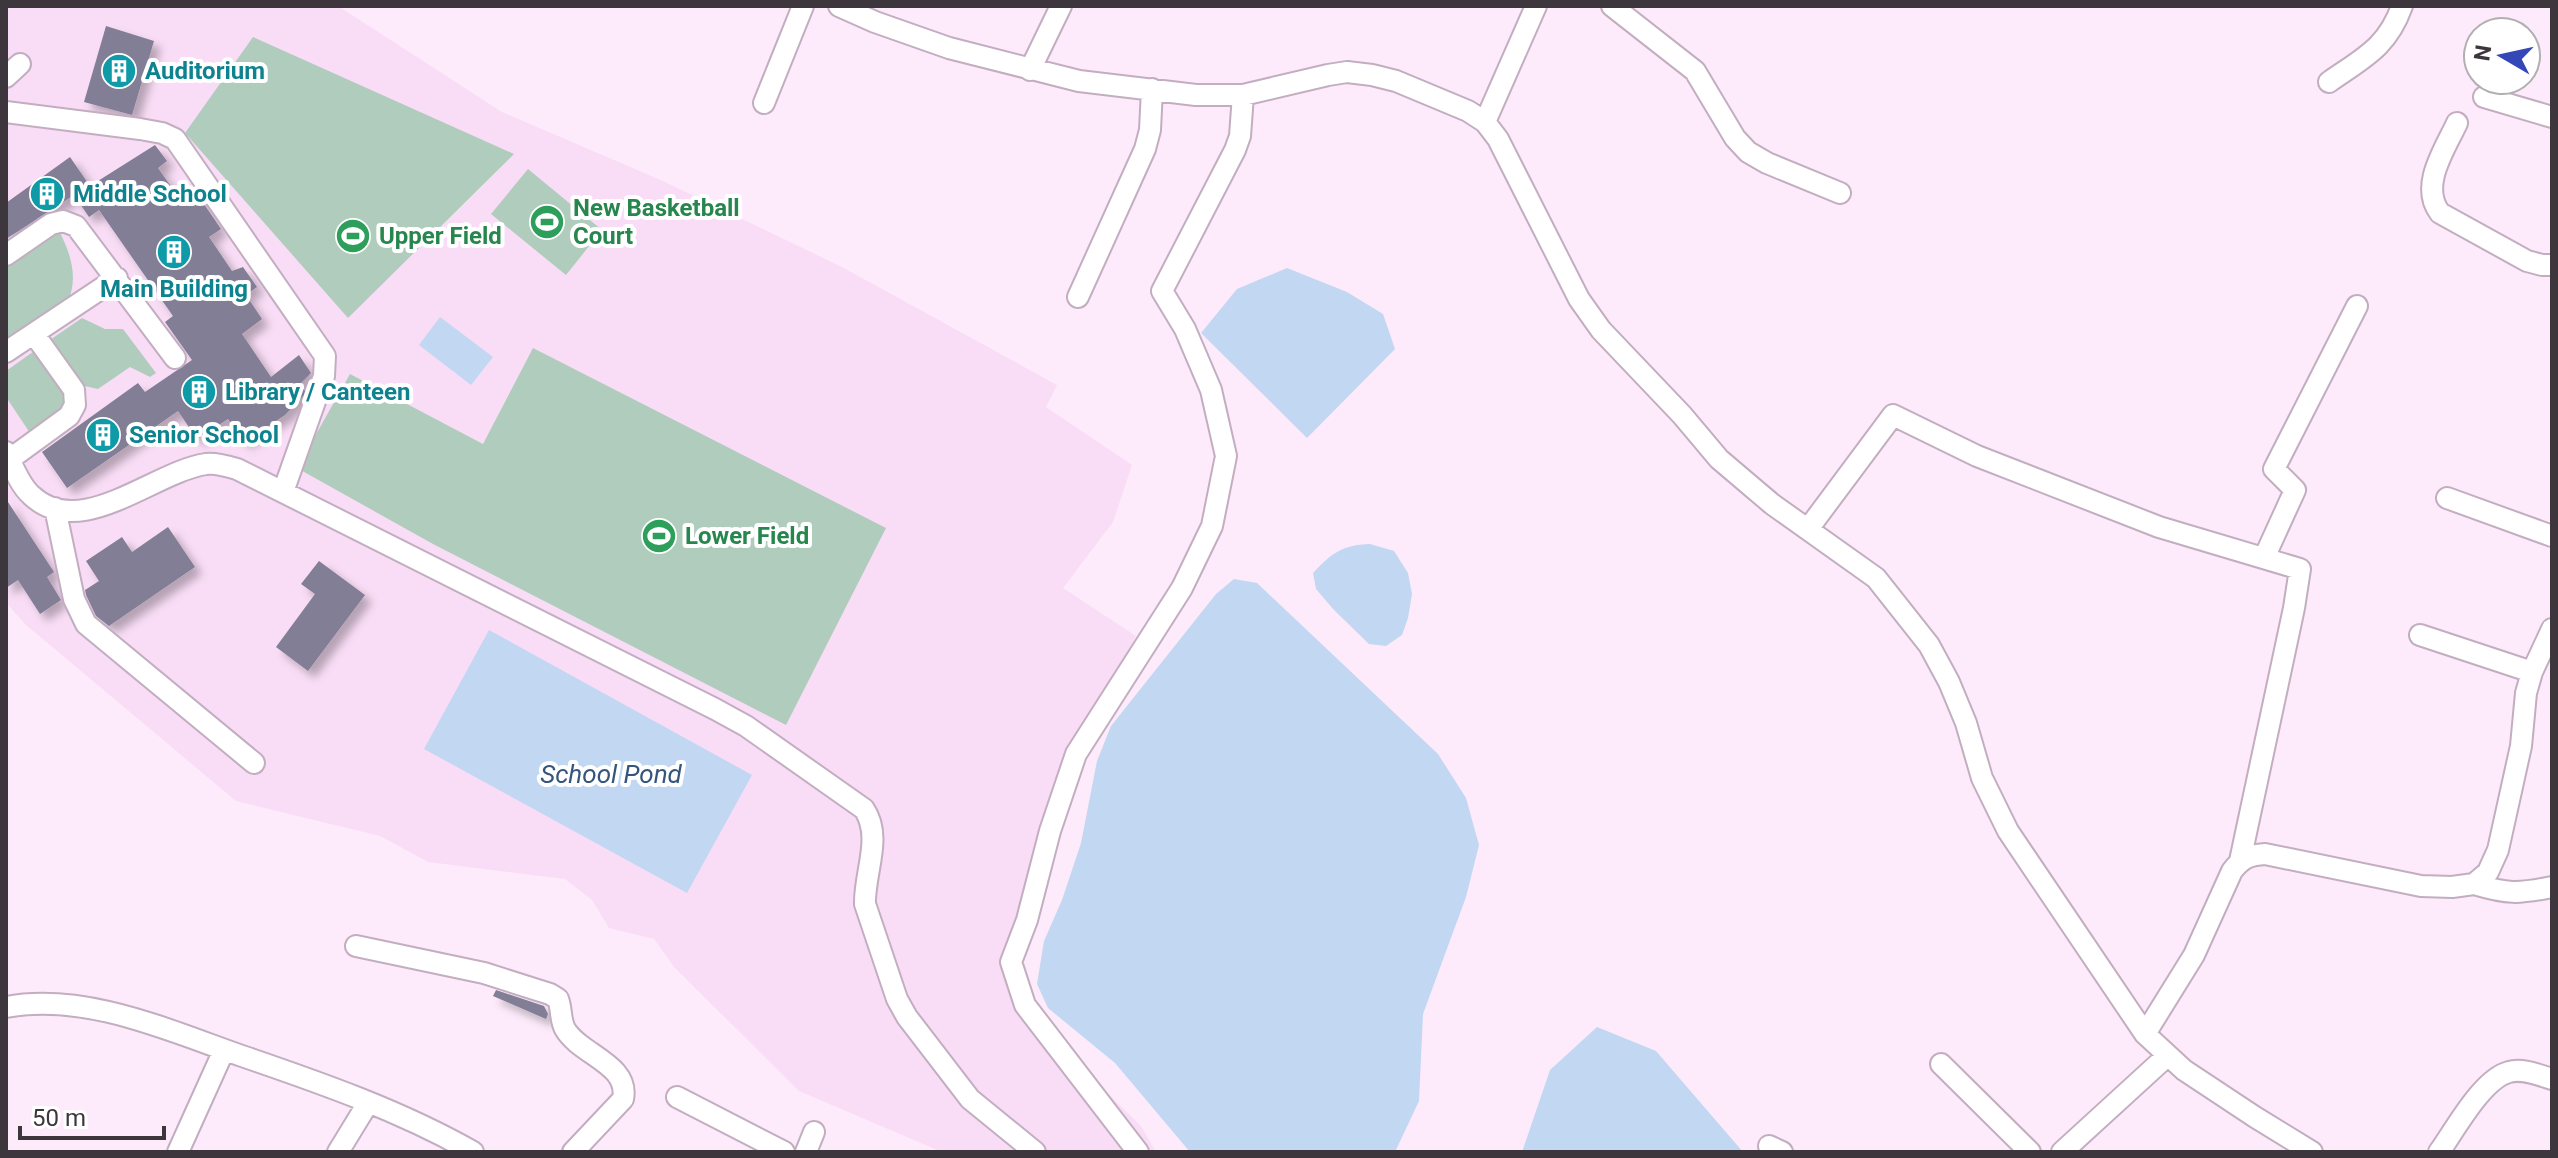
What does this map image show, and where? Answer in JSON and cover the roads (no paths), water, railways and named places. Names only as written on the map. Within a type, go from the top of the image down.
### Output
[{"type":"street","points":[[764,103],[803,6]]},
{"type":"street","points":[[839,6],[949,48],[1079,81],[1196,95],[1243,95],[1347,72],[1396,81],[1468,111],[1485,122],[1498,139],[1579,299],[1601,330],[1719,459],[1772,504],[1876,578],[1929,645],[1949,682],[1966,723],[1982,778],[2008,831],[2145,1034],[2167,1056],[2312,1152]]},
{"type":"street","points":[[1030,70],[1061,6]]},
{"type":"street","points":[[1485,122],[1536,6]]},
{"type":"street","points":[[1612,6],[1695,71],[1735,138],[1748,152],[1840,193]]},
{"type":"street","points":[[2329,82],[2381,45],[2390,34],[2402,6]]},
{"type":"street","points":[[1078,297],[1139,165],[1150,130],[1152,89]]},
{"type":"street","points":[[1138,1152],[1025,1005],[1011,962],[1027,920],[1050,831],[1076,754],[1182,588],[1212,526],[1226,456],[1211,390],[1185,329],[1162,291],[1235,150],[1240,136],[1243,95]]},
{"type":"street","points":[[2484,97],[2552,117]]},
{"type":"street","points":[[6,112],[140,129],[175,139],[325,356],[324,376],[283,492]]},
{"type":"street","points":[[2457,123],[2430,186],[2435,207],[2440,213],[2527,261],[2552,265]]},
{"type":"street","points":[[6,255],[51,224],[63,221],[76,226],[175,358]]},
{"type":"street","points":[[6,352],[117,278]]},
{"type":"street","points":[[2264,558],[2295,490],[2274,469],[2357,306]]},
{"type":"street","points":[[34,334],[74,390],[75,405],[69,416],[8,456],[30,495],[55,508],[74,512],[95,509],[206,464],[237,469],[715,709],[746,726],[864,809],[873,831],[865,904],[897,999],[907,1017],[970,1099],[1035,1152]]},
{"type":"street","points":[[1808,529],[1893,415],[1977,456],[2145,522],[2300,569],[2240,861]]},
{"type":"street","points":[[2447,498],[2552,536]]},
{"type":"street","points":[[55,508],[74,599],[86,624],[254,763]]},
{"type":"street","points":[[2474,884],[2488,872],[2498,850],[2521,746],[2526,693],[2552,629]]},
{"type":"street","points":[[2420,635],[2532,672]]},
{"type":"street","points":[[2145,1034],[2194,955],[2232,871],[2250,854],[2265,854],[2421,886],[2474,884],[2520,894],[2552,887]]},
{"type":"street","points":[[356,946],[484,973],[558,999],[564,1028],[621,1077],[625,1089],[623,1099],[573,1152]]},
{"type":"street","points":[[6,1007],[43,1005],[87,1009],[157,1027],[407,1118],[473,1152]]},
{"type":"street","points":[[178,1152],[224,1050]]},
{"type":"street","points":[[2062,1152],[2167,1056]]},
{"type":"street","points":[[1941,1064],[2030,1152]]},
{"type":"street","points":[[2439,1152],[2490,1082],[2508,1072],[2520,1071],[2552,1079]]},
{"type":"street","points":[[677,1097],[784,1152]]},
{"type":"street","points":[[338,1152],[368,1103]]},
{"type":"street","points":[[806,1152],[814,1132]]},
{"type":"water","points":[[1287,268],[1347,292],[1383,314],[1395,349],[1307,438],[1201,333],[1237,289]]},
{"type":"water","points":[[440,317],[493,357],[471,385],[419,345]]},
{"type":"water","points":[[1370,544],[1394,551],[1408,573],[1412,594],[1402,635],[1386,646],[1369,644],[1334,610],[1316,589],[1313,573],[1338,551]]},
{"type":"water","points":[[1234,579],[1257,583],[1438,754],[1466,798],[1479,845],[1466,897],[1423,1014],[1419,1101],[1395,1152],[1190,1152],[1115,1063],[1048,1008],[1037,984],[1044,941],[1081,843],[1097,761],[1111,726],[1216,594]]},
{"type":"water","name":"School Pond","points":[[489,630],[752,775],[687,893],[424,749]]},
{"type":"water","points":[[1597,1027],[1656,1051],[1743,1152],[1522,1152],[1550,1070]]},
{"type":"place","name":"Auditorium","points":[[119,71]]},
{"type":"place","name":"Middle School","points":[[47,194]]},
{"type":"place","name":"New Basketball Court","points":[[547,222]]},
{"type":"place","name":"Upper Field","points":[[353,236]]},
{"type":"place","name":"Main Building","points":[[174,252]]},
{"type":"place","name":"Library / Canteen","points":[[199,392]]},
{"type":"place","name":"Senior School","points":[[103,435]]},
{"type":"place","name":"Lower Field","points":[[659,536]]}]
